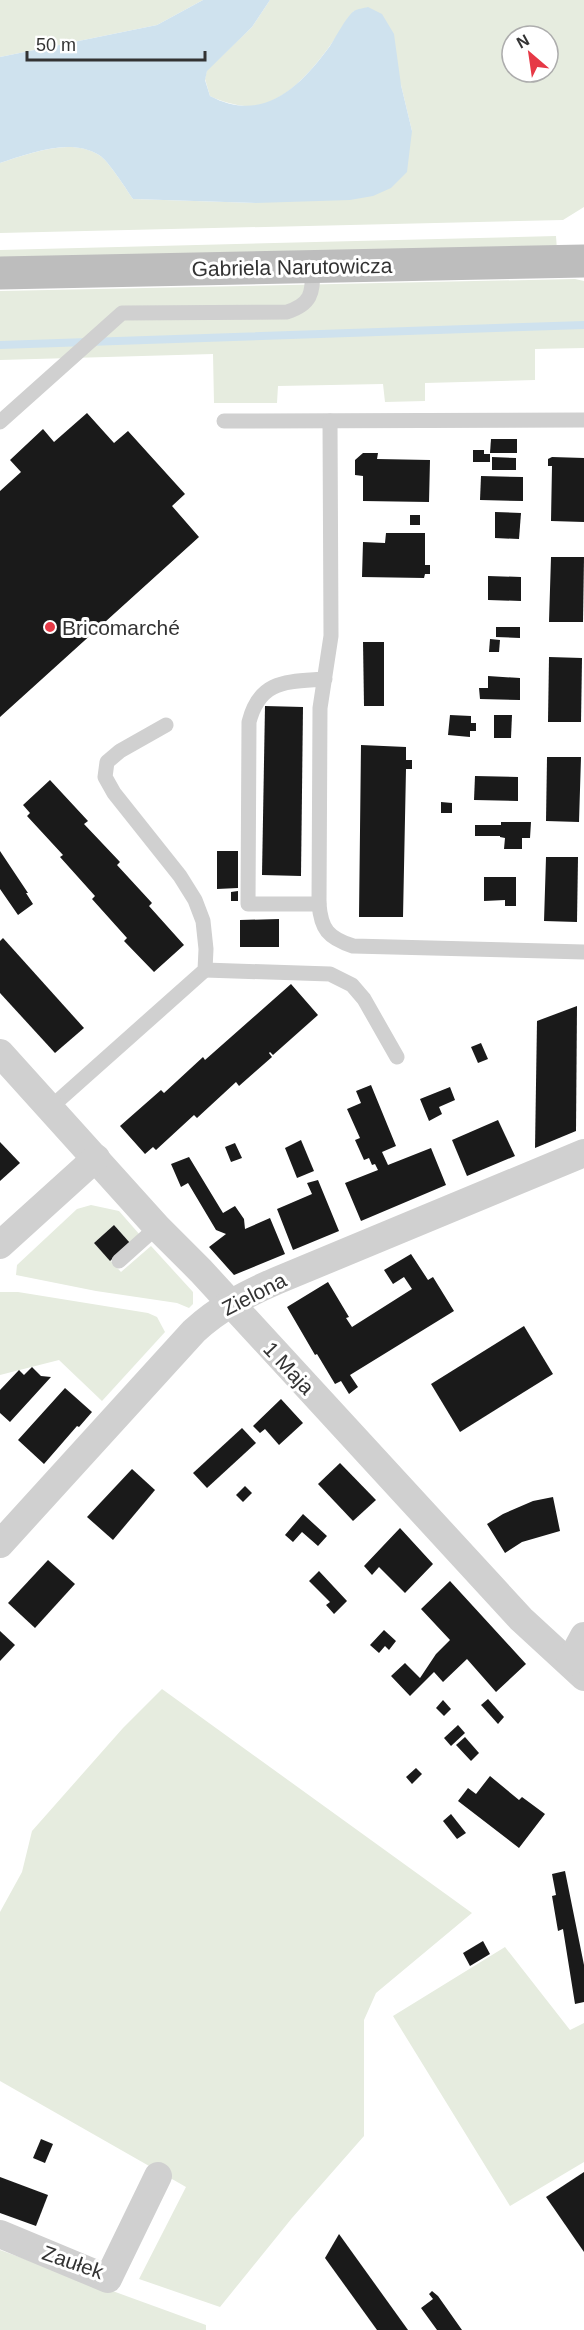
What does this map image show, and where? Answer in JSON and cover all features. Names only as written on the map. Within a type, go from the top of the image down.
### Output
[{"type":"main road","name":"Gabriela Narutowicza","points":[[0,273],[584,261]]},
{"type":"street","name":"1 Maja","points":[[0,1053],[157,1227],[521,1619],[577,1669]]},
{"type":"street","name":"Zielona","points":[[0,1544],[209,1317],[256,1290],[584,1153]]},
{"type":"street","points":[[0,1245],[96,1158]]},
{"type":"street","points":[[577,1669],[584,1635]]},
{"type":"street","name":"Zaułek","points":[[0,2235],[108,2279],[158,2176]]},
{"type":"lane","points":[[0,422],[122,313],[288,312],[305,303],[311,296],[313,267]]},
{"type":"lane","points":[[224,421],[584,420]]},
{"type":"lane","points":[[330,421],[331,636],[320,708],[320,919],[335,939],[353,946],[584,952]]},
{"type":"lane","points":[[319,904],[248,904],[249,722],[260,696],[271,686],[325,679]]},
{"type":"lane","points":[[166,725],[120,751],[107,762],[105,777],[114,793],[180,876],[195,900],[202,921],[206,949],[205,970]]},
{"type":"lane","points":[[50,1108],[205,970],[330,974],[351,985],[364,999],[397,1057]]},
{"type":"lane","points":[[119,1261],[157,1227]]},
{"type":"shaded area","points":[[0,0],[203,0],[157,25],[0,57]]},
{"type":"shaded area","points":[[270,0],[584,0],[584,207],[563,220],[0,233],[0,163],[36,152],[75,147],[99,155],[112,168],[133,199],[256,203],[412,131],[401,85],[354,11],[303,78],[278,98],[264,104],[244,106],[210,96],[205,79],[207,70],[252,27]]},
{"type":"shaded area","points":[[556,236],[557,250],[0,262],[0,250]]},
{"type":"shaded area","points":[[575,279],[584,281],[584,348],[535,349],[535,380],[425,383],[425,401],[385,402],[383,384],[278,386],[277,403],[214,403],[213,354],[0,360],[0,291]]},
{"type":"shaded area","points":[[91,1205],[119,1211],[140,1235],[130,1243],[114,1225],[94,1243],[121,1272],[151,1246],[193,1292],[193,1304],[189,1308],[177,1303],[96,1291],[16,1275],[17,1265],[77,1209]]},
{"type":"shaded area","points":[[0,1292],[18,1292],[148,1313],[157,1317],[165,1332],[102,1401],[59,1360],[0,1375]]},
{"type":"shaded area","points":[[162,1689],[472,1913],[376,1993],[364,2020],[364,2136],[292,2218],[220,2307],[139,2279],[186,2187],[0,2081],[0,1912],[22,1872],[32,1831],[123,1728]]},
{"type":"shaded area","points":[[505,1947],[570,2030],[584,2023],[584,2162],[510,2206],[393,2016]]},
{"type":"shaded area","points":[[0,2250],[206,2325],[206,2330],[0,2330]]},
{"type":"water","points":[[203,0],[270,0],[252,27],[207,71],[205,80],[210,96],[229,104],[247,106],[279,97],[293,87],[318,61],[354,11],[368,7],[382,14],[394,34],[401,85],[412,131],[407,172],[391,188],[373,196],[350,200],[256,203],[133,199],[103,158],[75,147],[49,149],[0,163],[0,57],[157,25]]},
{"type":"building","name":"Bricomarché","points":[[87,413],[114,443],[128,431],[185,494],[172,506],[199,537],[0,717],[0,491],[21,472],[10,460],[43,429],[54,442]]},
{"type":"building","points":[[491,439],[517,439],[517,453],[490,453]]},
{"type":"building","points":[[473,450],[484,450],[484,454],[490,454],[490,462],[473,462]]},
{"type":"building","points":[[363,453],[378,453],[377,459],[430,460],[429,502],[363,501],[363,476],[355,475],[355,460]]},
{"type":"building","points":[[492,457],[516,458],[516,470],[492,470]]},
{"type":"building","points":[[552,457],[584,458],[584,522],[551,521],[552,466],[548,466],[548,459]]},
{"type":"building","points":[[481,476],[523,477],[523,501],[480,500]]},
{"type":"building","points":[[495,512],[521,513],[519,539],[495,538]]},
{"type":"building","points":[[410,515],[420,515],[420,525],[410,525]]},
{"type":"building","points":[[386,533],[425,533],[425,565],[430,565],[430,574],[425,574],[424,578],[362,577],[363,542],[385,543]]},
{"type":"building","points":[[551,557],[584,557],[583,622],[549,622]]},
{"type":"building","points":[[488,576],[521,577],[521,601],[488,600]]},
{"type":"building","points":[[496,627],[520,627],[520,638],[496,637]]},
{"type":"building","points":[[490,639],[500,640],[499,652],[489,652]]},
{"type":"building","points":[[363,642],[384,642],[384,706],[364,706]]},
{"type":"building","points":[[549,657],[582,658],[581,722],[548,722]]},
{"type":"building","points":[[488,676],[520,678],[520,700],[480,699],[479,688],[488,688]]},
{"type":"building","points":[[265,706],[303,707],[301,876],[262,875]]},
{"type":"building","points":[[450,715],[471,716],[471,723],[476,723],[476,731],[470,731],[470,737],[448,735]]},
{"type":"building","points":[[494,715],[512,715],[511,738],[494,738]]},
{"type":"building","points":[[361,745],[406,747],[406,760],[412,760],[412,769],[406,769],[403,917],[359,917]]},
{"type":"building","points":[[547,757],[581,757],[579,822],[546,821]]},
{"type":"building","points":[[475,776],[518,777],[518,801],[474,800]]},
{"type":"building","points":[[50,780],[88,821],[84,824],[120,862],[117,865],[152,903],[149,906],[184,945],[154,972],[124,941],[127,938],[92,899],[95,896],[60,857],[63,855],[27,816],[30,813],[23,805]]},
{"type":"building","points":[[441,802],[452,803],[452,813],[441,813]]},
{"type":"building","points":[[501,822],[531,822],[530,838],[522,838],[522,849],[504,849],[505,838],[500,836],[475,836],[475,825],[501,825]]},
{"type":"building","points":[[0,851],[33,904],[18,915],[0,889]]},
{"type":"building","points":[[217,851],[238,851],[238,888],[217,889]]},
{"type":"building","points":[[546,857],[578,857],[577,922],[544,921]]},
{"type":"building","points":[[484,877],[516,877],[516,906],[505,906],[505,900],[484,901]]},
{"type":"building","points":[[238,891],[238,901],[231,901],[231,892]]},
{"type":"building","points":[[279,919],[279,947],[240,947],[240,920]]},
{"type":"building","points":[[3,938],[84,1028],[55,1053],[0,993],[0,941]]},
{"type":"building","points":[[291,984],[318,1015],[273,1055],[270,1052],[272,1057],[239,1086],[236,1082],[197,1118],[194,1115],[156,1150],[153,1147],[145,1154],[120,1126],[161,1090],[164,1093],[203,1057],[205,1060]]},
{"type":"building","points":[[577,1006],[576,1131],[535,1148],[537,1021]]},
{"type":"building","points":[[481,1043],[488,1059],[478,1063],[471,1047]]},
{"type":"building","points":[[371,1085],[396,1146],[382,1152],[388,1165],[431,1148],[446,1185],[361,1221],[345,1183],[378,1170],[369,1158],[364,1160],[355,1140],[360,1138],[347,1109],[361,1103],[356,1091]]},
{"type":"building","points":[[450,1087],[455,1100],[439,1107],[442,1114],[429,1121],[420,1099]]},
{"type":"building","points":[[498,1120],[515,1156],[467,1176],[452,1140]]},
{"type":"building","points":[[301,1140],[314,1171],[297,1178],[285,1148]]},
{"type":"building","points":[[0,1142],[20,1163],[0,1181]]},
{"type":"building","points":[[235,1143],[242,1158],[231,1162],[225,1147]]},
{"type":"building","points":[[189,1157],[223,1213],[235,1206],[244,1219],[245,1229],[270,1218],[285,1254],[234,1275],[209,1247],[226,1234],[216,1230],[188,1183],[181,1187],[171,1164]]},
{"type":"building","points":[[318,1180],[339,1231],[293,1250],[277,1209],[312,1194],[307,1183]]},
{"type":"building","points":[[114,1225],[130,1243],[110,1261],[94,1243]]},
{"type":"building","points":[[411,1254],[428,1280],[433,1277],[454,1311],[350,1375],[358,1387],[349,1394],[341,1381],[335,1384],[287,1307],[328,1282],[349,1317],[346,1318],[352,1327],[412,1289],[404,1277],[393,1284],[384,1270]]},
{"type":"building","points":[[524,1326],[553,1374],[460,1432],[431,1384]]},
{"type":"building","points":[[32,1367],[41,1376],[51,1377],[10,1422],[0,1413],[0,1390],[19,1370],[24,1375]]},
{"type":"building","points":[[65,1388],[92,1412],[44,1464],[18,1440]]},
{"type":"building","points":[[281,1399],[303,1423],[279,1445],[265,1429],[260,1433],[253,1426]]},
{"type":"building","points":[[242,1428],[256,1443],[207,1488],[193,1473]]},
{"type":"building","points":[[340,1463],[376,1500],[353,1521],[318,1484]]},
{"type":"building","points":[[132,1469],[155,1490],[113,1540],[87,1517]]},
{"type":"building","points":[[245,1486],[252,1493],[243,1502],[236,1495]]},
{"type":"building","points":[[553,1497],[560,1531],[522,1542],[505,1553],[487,1524],[533,1501]]},
{"type":"building","points":[[303,1514],[327,1536],[318,1546],[302,1532],[293,1542],[285,1535]]},
{"type":"building","points":[[400,1528],[433,1564],[405,1593],[379,1567],[372,1575],[364,1566]]},
{"type":"building","points":[[48,1560],[75,1584],[35,1628],[8,1603]]},
{"type":"building","points":[[319,1571],[347,1601],[334,1614],[326,1605],[330,1602],[309,1581]]},
{"type":"building","points":[[450,1581],[526,1664],[496,1692],[467,1659],[443,1682],[434,1672],[410,1696],[391,1676],[405,1663],[420,1678],[436,1654],[450,1640],[421,1609]]},
{"type":"building","points":[[384,1630],[396,1641],[389,1650],[385,1646],[379,1653],[370,1645]]},
{"type":"building","points":[[0,1631],[15,1645],[0,1661]]},
{"type":"building","points":[[488,1699],[504,1717],[498,1724],[481,1705]]},
{"type":"building","points":[[443,1700],[451,1709],[444,1716],[436,1708]]},
{"type":"building","points":[[458,1725],[465,1733],[451,1746],[444,1738]]},
{"type":"building","points":[[465,1737],[479,1753],[471,1761],[456,1745]]},
{"type":"building","points":[[416,1768],[422,1774],[412,1784],[406,1777]]},
{"type":"building","points":[[490,1776],[519,1800],[522,1797],[545,1814],[519,1848],[458,1801],[468,1788],[476,1794]]},
{"type":"building","points":[[451,1814],[466,1833],[457,1839],[443,1821]]},
{"type":"building","points":[[565,1871],[584,1965],[584,2002],[575,2004],[563,1929],[558,1931],[552,1896],[556,1895],[552,1874]]},
{"type":"building","points":[[483,1941],[490,1954],[470,1966],[463,1953]]},
{"type":"building","points":[[41,2139],[53,2144],[45,2163],[33,2158]]},
{"type":"building","points":[[584,2172],[584,2252],[546,2197]]},
{"type":"building","points":[[0,2177],[48,2195],[36,2226],[0,2213]]},
{"type":"building","points":[[339,2234],[408,2330],[377,2330],[325,2258]]},
{"type":"building","points":[[432,2291],[462,2330],[437,2330],[421,2308],[433,2299],[429,2294]]},
{"type":"waterway","points":[[0,345],[584,325]]},
{"type":"place","name":"Bricomarché","points":[[50,627]]}]
